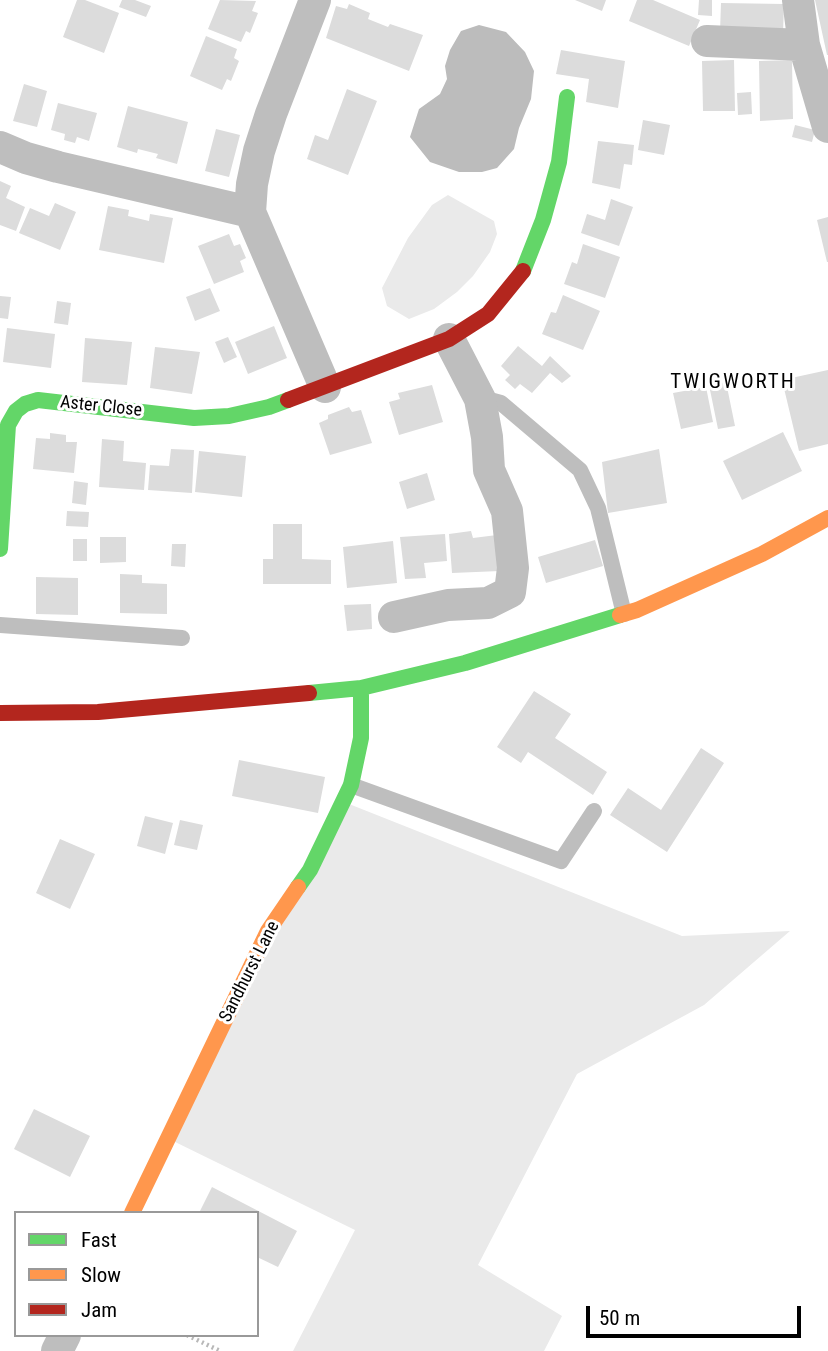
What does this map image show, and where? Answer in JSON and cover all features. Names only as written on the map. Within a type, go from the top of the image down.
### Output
[{"type":"street","points":[[315,0],[258,152],[250,212],[325,387]]},
{"type":"street","points":[[798,0],[804,45],[828,128]]},
{"type":"street","points":[[707,41],[804,45]]},
{"type":"street","name":"Aster Close","points":[[0,549],[8,425],[16,411],[25,404],[38,400],[194,418],[229,416],[269,407],[449,339],[488,314],[522,272],[542,220],[559,162],[560,110]]},
{"type":"street","points":[[0,148],[58,167],[250,212]]},
{"type":"street","points":[[394,617],[448,606],[488,603],[510,592],[513,568],[507,511],[489,470],[487,437],[479,397],[449,339]]},
{"type":"street","points":[[0,713],[98,712],[361,688],[465,663],[637,610],[762,554],[828,518]]},
{"type":"street","name":"Sandhurst Lane","points":[[133,1211],[268,931],[310,870],[351,785],[361,737],[361,688]]},
{"type":"lane","points":[[479,397],[501,403],[580,470],[598,508],[624,614]]},
{"type":"lane","points":[[0,625],[183,638]]},
{"type":"lane","points":[[351,785],[561,861],[594,811]]},
{"type":"path","points":[[191,1337],[220,1351]]},
{"type":"shaded area","points":[[479,25],[506,32],[525,52],[534,71],[531,99],[514,149],[497,168],[482,172],[459,172],[430,162],[410,137],[419,109],[440,94],[447,79],[445,66],[450,50],[461,31]]},
{"type":"shaded area","points":[[448,195],[494,221],[497,234],[490,252],[473,276],[457,292],[434,309],[409,319],[387,306],[382,288],[408,238],[432,205]]},
{"type":"shaded area","points":[[344,802],[682,936],[790,931],[704,1005],[577,1074],[478,1265],[562,1316],[544,1351],[293,1351],[355,1230],[169,1139]]},
{"type":"building","points":[[77,0],[85,0],[119,13],[104,53],[63,37]]},
{"type":"building","points":[[122,0],[135,0],[151,6],[146,17],[119,7]]},
{"type":"building","points":[[220,0],[256,1],[252,11],[258,13],[250,33],[246,31],[241,42],[208,29]]},
{"type":"building","points":[[575,0],[606,0],[602,11]]},
{"type":"building","points":[[637,0],[653,0],[700,20],[689,46],[629,21]]},
{"type":"building","points":[[699,0],[712,0],[712,16],[698,15]]},
{"type":"building","points":[[815,0],[828,0],[828,55],[827,55]]},
{"type":"building","points":[[721,3],[784,4],[783,33],[720,32]]},
{"type":"building","points":[[349,4],[370,13],[368,19],[423,35],[409,71],[326,38],[336,6],[347,9]]},
{"type":"building","points":[[206,36],[237,49],[234,58],[239,61],[231,81],[227,79],[222,90],[190,76]]},
{"type":"building","points":[[561,50],[625,61],[618,108],[586,102],[589,79],[556,74]]},
{"type":"building","points":[[734,60],[735,111],[703,111],[702,61]]},
{"type":"building","points":[[792,60],[793,119],[760,121],[759,61]]},
{"type":"building","points":[[24,84],[47,91],[37,127],[13,121]]},
{"type":"building","points":[[347,89],[377,101],[348,175],[307,159],[315,135],[328,140]]},
{"type":"building","points":[[751,92],[752,114],[738,115],[737,93]]},
{"type":"building","points":[[58,103],[97,113],[89,141],[77,137],[75,143],[64,140],[65,134],[51,130]]},
{"type":"building","points":[[128,106],[188,122],[177,164],[156,158],[158,154],[138,149],[137,153],[117,147]]},
{"type":"building","points":[[643,120],[670,125],[664,155],[638,150]]},
{"type":"building","points":[[795,125],[815,130],[812,142],[792,137]]},
{"type":"building","points":[[216,129],[240,135],[229,177],[205,171]]},
{"type":"building","points":[[598,141],[634,145],[632,165],[624,164],[620,189],[592,183]]},
{"type":"building","points":[[0,181],[11,186],[6,198],[25,207],[16,231],[0,225]]},
{"type":"building","points":[[611,199],[633,207],[619,246],[581,233],[587,214],[605,220]]},
{"type":"building","points":[[55,203],[76,212],[60,250],[19,233],[30,208],[49,216]]},
{"type":"building","points":[[108,206],[129,210],[128,216],[149,221],[150,214],[173,218],[164,263],[99,250]]},
{"type":"building","points":[[828,217],[828,262],[827,262],[817,220]]},
{"type":"building","points":[[229,234],[234,246],[240,244],[246,258],[240,261],[244,272],[214,284],[198,246]]},
{"type":"building","points":[[583,244],[620,257],[605,298],[564,284],[572,262],[577,264]]},
{"type":"building","points":[[210,288],[220,311],[195,321],[186,297]]},
{"type":"building","points":[[563,295],[600,311],[583,350],[542,334],[551,312],[556,313]]},
{"type":"building","points":[[0,296],[11,297],[8,319],[0,318]]},
{"type":"building","points":[[57,301],[71,303],[68,325],[54,323]]},
{"type":"building","points":[[274,326],[287,358],[248,374],[235,342]]},
{"type":"building","points":[[7,328],[55,334],[51,368],[3,362]]},
{"type":"building","points":[[228,337],[237,357],[224,363],[215,342]]},
{"type":"building","points":[[85,338],[132,342],[127,385],[82,382]]},
{"type":"building","points":[[518,346],[542,366],[550,356],[571,376],[562,383],[550,373],[532,393],[520,384],[515,389],[505,380],[510,375],[501,366]]},
{"type":"building","points":[[155,347],[200,352],[192,394],[150,388]]},
{"type":"building","points":[[828,370],[828,444],[799,451],[782,380]]},
{"type":"building","points":[[726,382],[735,426],[718,429],[709,385]]},
{"type":"building","points":[[432,385],[443,422],[399,435],[389,402],[400,399],[398,393]]},
{"type":"building","points":[[706,387],[713,422],[681,429],[673,393]]},
{"type":"building","points":[[349,407],[352,412],[361,410],[372,443],[330,455],[319,423],[328,419],[328,415]]},
{"type":"building","points":[[783,432],[802,471],[742,500],[723,461]]},
{"type":"building","points":[[50,433],[66,435],[66,442],[77,442],[74,473],[33,469],[36,438],[50,439]]},
{"type":"building","points":[[102,439],[124,441],[123,461],[146,463],[144,490],[99,487]]},
{"type":"building","points":[[171,449],[194,450],[192,493],[148,490],[150,465],[169,466]]},
{"type":"building","points":[[659,449],[667,503],[608,513],[602,462]]},
{"type":"building","points":[[199,451],[246,456],[242,497],[195,492]]},
{"type":"building","points":[[427,473],[435,500],[407,509],[399,482]]},
{"type":"building","points":[[74,481],[88,483],[86,505],[72,503]]},
{"type":"building","points":[[67,511],[89,512],[88,527],[66,526]]},
{"type":"building","points":[[273,524],[302,524],[302,559],[331,560],[331,584],[263,584],[263,559],[273,559]]},
{"type":"building","points":[[471,531],[473,538],[497,535],[500,571],[452,573],[449,534]]},
{"type":"building","points":[[445,534],[447,561],[424,563],[426,578],[405,579],[400,537]]},
{"type":"building","points":[[100,537],[126,537],[126,562],[100,563]]},
{"type":"building","points":[[73,539],[87,539],[87,561],[73,561]]},
{"type":"building","points":[[595,540],[603,566],[546,583],[538,557]]},
{"type":"building","points":[[393,541],[397,583],[347,588],[343,547]]},
{"type":"building","points":[[172,544],[186,544],[185,567],[171,566]]},
{"type":"building","points":[[120,574],[142,575],[142,583],[167,584],[167,614],[120,613]]},
{"type":"building","points":[[36,577],[78,578],[78,615],[36,614]]},
{"type":"building","points":[[371,604],[372,629],[347,631],[344,605]]},
{"type":"building","points":[[534,691],[571,714],[555,738],[607,772],[593,795],[528,752],[521,763],[497,747]]},
{"type":"building","points":[[701,748],[724,763],[667,852],[610,815],[628,788],[661,810]]},
{"type":"building","points":[[239,760],[325,777],[318,813],[232,796]]},
{"type":"building","points":[[145,816],[173,823],[165,854],[137,846]]},
{"type":"building","points":[[180,820],[203,825],[197,850],[174,845]]},
{"type":"building","points":[[60,839],[95,854],[70,909],[36,893]]},
{"type":"building","points":[[34,1109],[90,1136],[70,1177],[14,1149]]},
{"type":"building","points":[[212,1187],[258,1211],[200,1211]]},
{"type":"building","points":[[259,1211],[297,1231],[278,1267],[259,1258]]},
{"type":"traffic: fast","points":[[523,271],[543,220],[559,162],[567,97]]},
{"type":"traffic: fast","points":[[0,549],[8,425],[16,411],[25,404],[38,400],[194,418],[229,416],[288,400]]},
{"type":"traffic: fast","points":[[309,693],[361,688],[465,663],[620,615]]},
{"type":"traffic: fast","points":[[298,887],[310,870],[351,785],[361,738],[361,688]]},
{"type":"traffic: slow","points":[[620,615],[637,610],[762,554],[828,518]]},
{"type":"traffic: slow","points":[[133,1211],[268,931],[298,887]]},
{"type":"traffic: jam","points":[[288,400],[449,339],[488,314],[523,271]]},
{"type":"traffic: jam","points":[[0,713],[98,712],[309,693]]},
{"type":"district","name":"TWIGWORTH","points":[[733,383]]}]
